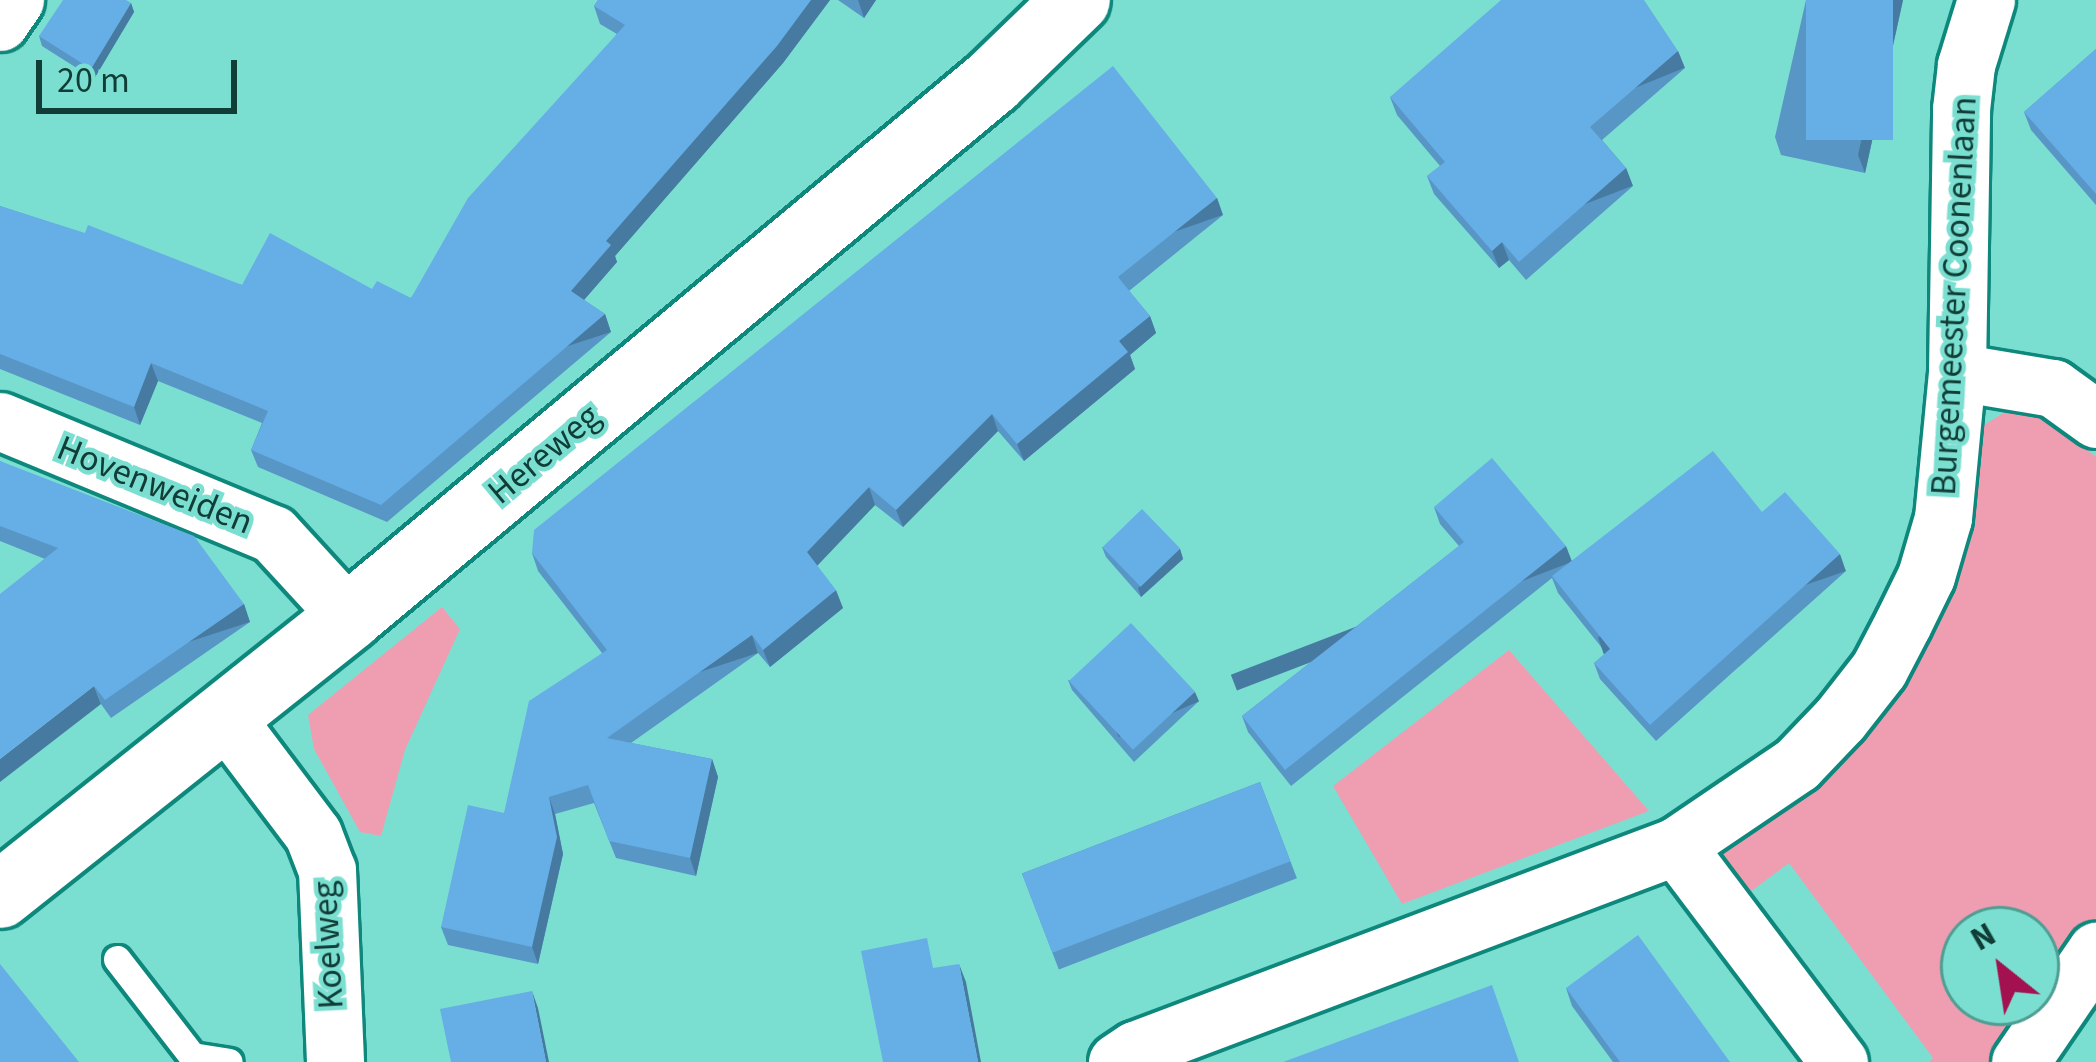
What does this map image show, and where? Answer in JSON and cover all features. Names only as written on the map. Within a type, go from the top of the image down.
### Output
[{"type":"street","points":[[0,22],[15,0]]},
{"type":"street","name":"Hereweg","points":[[0,895],[349,617],[992,82],[1077,0]]},
{"type":"street","name":"Burgemeester Coonenlaan","points":[[1117,1062],[1135,1050],[1676,846],[1797,764],[1879,669],[1926,576],[1942,518],[1958,372],[1961,109],[1966,65],[1986,0]]},
{"type":"street","points":[[1958,372],[2053,388],[2096,419]]},
{"type":"street","name":"Hovenweiden","points":[[0,421],[273,534],[349,617]]},
{"type":"street","name":"Koelweg","points":[[224,716],[313,834],[327,870],[335,1062]]},
{"type":"street","points":[[1676,846],[1839,1062]]},
{"type":"street","points":[[2020,1062],[2096,951]]},
{"type":"lane","points":[[117,959],[192,1056],[229,1062]]},
{"type":"shaded area","points":[[2013,407],[2036,409],[2096,457],[2096,917],[2060,968],[2060,906],[1940,906],[1940,1026],[2019,1026],[1993,1062],[1929,1062],[1933,1058],[1789,863],[1742,898],[1717,854],[1787,805],[1984,425]]},
{"type":"shaded area","points":[[442,607],[460,629],[405,750],[381,836],[360,832],[314,749],[308,715]]},
{"type":"shaded area","points":[[1509,650],[1649,811],[1402,904],[1333,786]]},
{"type":"building","points":[[63,0],[131,3],[91,69],[39,36]]},
{"type":"building","points":[[598,0],[811,0],[777,46],[606,241],[611,245],[571,291],[605,314],[381,505],[251,450],[268,411],[151,363],[134,407],[0,354],[0,206],[85,233],[88,225],[242,285],[270,233],[372,289],[377,281],[411,298],[468,198],[625,25],[594,6]]},
{"type":"building","points":[[1501,0],[1644,0],[1678,51],[1590,127],[1626,168],[1519,262],[1502,242],[1492,251],[1427,176],[1445,162],[1390,97]]},
{"type":"building","points":[[1806,0],[1893,0],[1893,140],[1806,140]]},
{"type":"building","points":[[2096,49],[2096,194],[2024,112]]},
{"type":"building","points":[[1113,66],[1217,198],[1118,277],[1150,316],[1119,341],[1128,352],[1017,444],[992,414],[896,510],[869,487],[807,552],[836,590],[763,650],[752,635],[607,738],[712,759],[690,858],[609,841],[588,785],[549,797],[557,837],[532,947],[441,927],[468,805],[504,813],[529,701],[607,650],[532,553],[534,530]]},
{"type":"building","points":[[1713,451],[1762,512],[1785,492],[1840,554],[1650,725],[1594,663],[1610,649],[1552,576]]},
{"type":"building","points":[[1492,458],[1566,546],[1285,770],[1242,716],[1464,542],[1434,507]]},
{"type":"building","points":[[0,461],[194,536],[244,604],[105,700],[94,686],[0,759],[0,594],[58,548],[0,526]]},
{"type":"building","points":[[1142,509],[1180,549],[1141,587],[1102,547]]},
{"type":"building","points":[[1131,623],[1195,692],[1133,750],[1069,681]]},
{"type":"building","points":[[1260,782],[1290,861],[1052,953],[1022,873]]},
{"type":"building","points":[[1638,935],[1730,1062],[1620,1062],[1566,988]]},
{"type":"building","points":[[927,938],[933,968],[959,964],[978,1062],[883,1062],[861,951]]},
{"type":"building","points":[[0,964],[79,1062],[0,1062]]},
{"type":"building","points":[[1492,985],[1519,1062],[1283,1062]]},
{"type":"building","points":[[532,991],[546,1062],[451,1062],[440,1009]]}]
